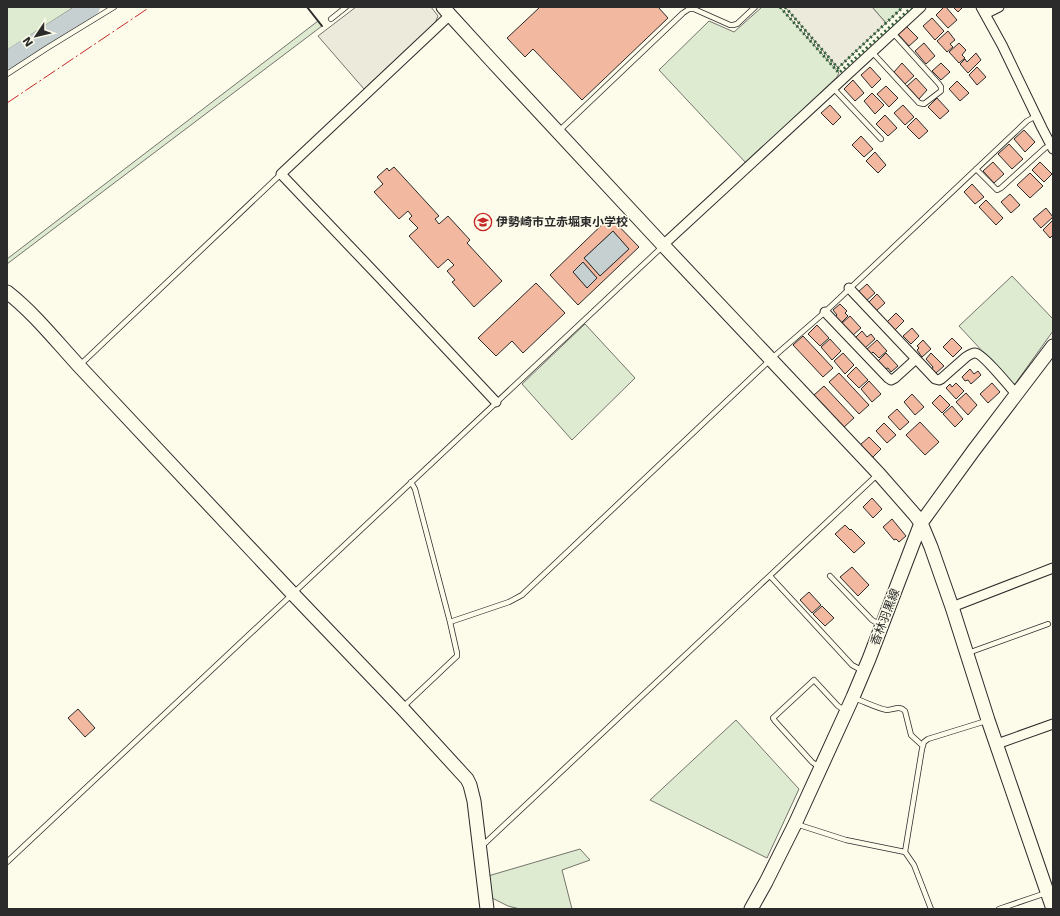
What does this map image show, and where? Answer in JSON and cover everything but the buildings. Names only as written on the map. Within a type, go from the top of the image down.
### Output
[{"type":"street","points":[[663,245],[921,7]]},
{"type":"street","points":[[999,7],[983,10],[1011,62],[1052,147]]},
{"type":"street","points":[[496,402],[379,276],[281,174],[446,11],[878,474],[921,523],[952,607],[988,720],[1050,892],[1053,909]]},
{"type":"street","points":[[849,288],[935,379],[939,380],[944,377],[966,357],[976,353],[985,359],[1016,394]]},
{"type":"street","points":[[7,292],[27,310],[402,708],[466,779],[470,785],[474,801],[487,909]]},
{"type":"street","points":[[824,312],[891,380],[896,378],[916,359]]},
{"type":"street","name":"香林羽黒線","points":[[751,909],[795,824],[853,697],[921,523],[956,474],[1053,346]]},
{"type":"street","points":[[952,607],[1053,568]]},
{"type":"street","points":[[997,744],[1053,724]]},
{"type":"lane","points":[[7,74],[114,7]]},
{"type":"lane","points":[[332,18],[346,7]]},
{"type":"lane","points":[[558,132],[689,9],[694,9],[733,25],[755,7]]},
{"type":"lane","points":[[872,52],[919,103],[924,104],[941,91],[939,84],[893,33]]},
{"type":"lane","points":[[833,88],[881,138]]},
{"type":"lane","points":[[450,622],[509,602],[522,595],[771,359],[824,312],[1027,121],[1036,116]]},
{"type":"lane","points":[[976,169],[997,190],[1045,148],[1052,147]]},
{"type":"lane","points":[[79,366],[281,174]]},
{"type":"lane","points":[[7,862],[663,245]]},
{"type":"lane","points":[[480,848],[878,474]]},
{"type":"lane","points":[[402,708],[457,656],[450,622],[415,489],[411,482]]},
{"type":"lane","points":[[770,576],[852,665],[864,672]]},
{"type":"lane","points":[[830,576],[872,620],[882,625]]},
{"type":"lane","points":[[967,654],[1048,624]]},
{"type":"lane","points":[[821,768],[812,762],[773,718],[814,680],[838,706],[846,712]]},
{"type":"lane","points":[[853,697],[885,710],[902,708],[905,711],[911,735],[923,746]]},
{"type":"lane","points":[[905,852],[924,742],[928,739],[988,720]]},
{"type":"lane","points":[[795,824],[846,840],[905,852],[914,865],[931,909]]},
{"type":"lane","points":[[999,909],[1050,892]]},
{"type":"green space","points":[[7,7],[74,7],[7,50]]},
{"type":"green space","points":[[762,7],[780,7],[839,73],[837,77],[746,163],[659,70],[709,21],[734,32]]},
{"type":"green space","points":[[872,7],[903,7],[886,23]]},
{"type":"green space","points":[[318,21],[322,26],[7,264],[7,259]]},
{"type":"green space","points":[[1012,276],[1053,319],[1053,331],[1015,384],[1012,383],[959,326]]},
{"type":"green space","points":[[585,324],[635,378],[572,440],[522,384]]},
{"type":"green space","points":[[736,720],[799,789],[767,858],[650,800]]},
{"type":"green space","points":[[580,849],[590,860],[562,870],[572,909],[520,909],[508,906],[490,897],[488,876]]},
{"type":"shaded area","points":[[356,7],[431,7],[438,16],[435,23],[364,89],[318,36]]},
{"type":"shaded area","points":[[785,7],[872,7],[886,23],[838,68]]},
{"type":"shaded area","points":[[613,231],[629,249],[600,276],[584,258]]},
{"type":"shaded area","points":[[583,262],[597,278],[587,288],[573,272]]},
{"type":"waterway","points":[[7,60],[91,7]]},
{"type":"hedge","points":[[780,7],[839,73],[912,7]]},
{"type":"hedge","points":[[785,7],[838,68],[903,7]]},
{"type":"wall","points":[[307,7],[322,26]]},
{"type":"power","points":[[7,103],[150,7]]},
{"type":"place","name":"伊勢崎市立赤堀東小学校","points":[[483,222]]}]
